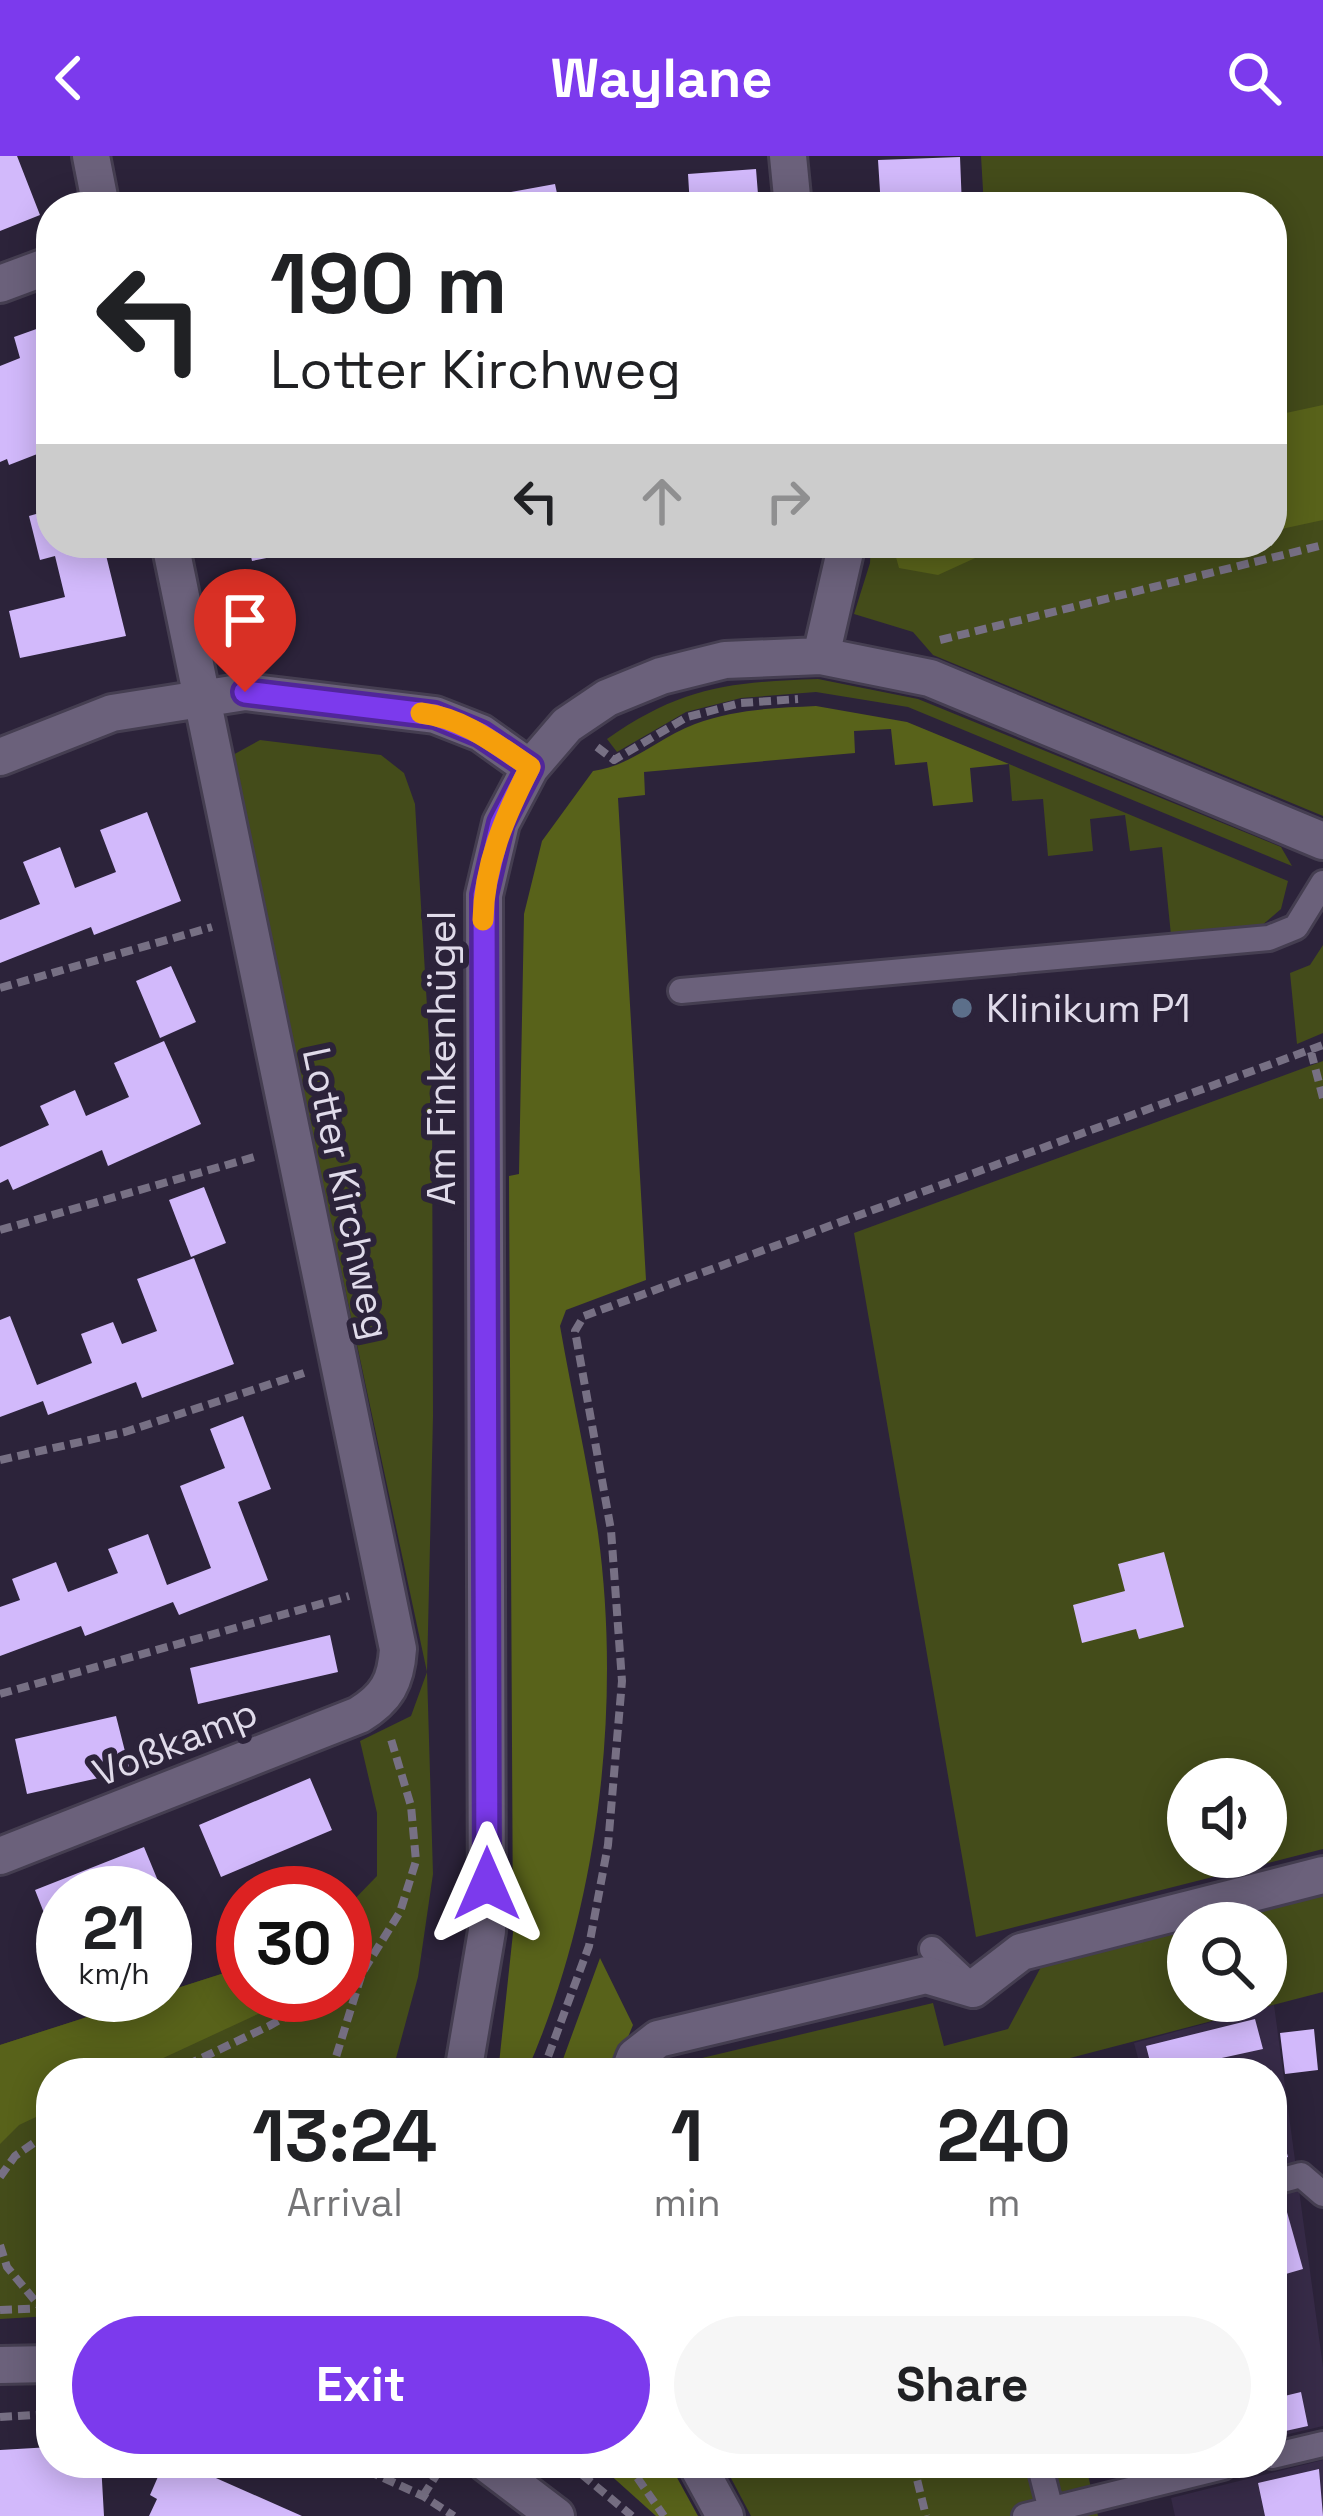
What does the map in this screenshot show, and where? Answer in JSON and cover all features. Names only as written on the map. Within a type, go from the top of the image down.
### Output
[{"type":"street","points":[[91,156],[98,192]]},
{"type":"street","points":[[788,156],[792,192]]},
{"type":"street","points":[[0,284],[36,271]]},
{"type":"street","name":"Lotter Kirchweg","points":[[173,558],[385,1586],[397,1663],[396,1678],[379,1702]]},
{"type":"street","points":[[821,656],[844,558]]},
{"type":"street","name":"Am Finkenhügel","points":[[466,2058],[487,1931],[484,895],[501,823],[530,767],[567,725],[607,698],[661,676],[725,660],[821,656],[930,678],[1323,841]]},
{"type":"street","points":[[0,757],[112,713],[245,692],[435,715],[481,734],[530,767]]},
{"type":"street","name":"Voßkamp","points":[[0,1856],[359,1715],[379,1702]]},
{"type":"street","points":[[635,2058],[658,2039],[926,1975],[974,1989],[1021,1952],[1323,1875]]},
{"type":"street","points":[[0,2365],[36,2364]]},
{"type":"street","points":[[506,2478],[556,2516]]},
{"type":"street","points":[[704,2478],[725,2516]]},
{"type":"lane","points":[[681,991],[1269,938],[1296,927],[1323,883]]},
{"type":"lane","points":[[932,1949],[974,1989]]},
{"type":"lane","points":[[1287,2178],[1301,2175],[1323,2194]]},
{"type":"lane","points":[[1287,2452],[1323,2444]]},
{"type":"lane","points":[[1043,2478],[1052,2510]]},
{"type":"lane","points":[[1025,2516],[1179,2478]]},
{"type":"path","points":[[1287,554],[1323,545]]},
{"type":"path","points":[[930,642],[1270,558]]},
{"type":"path","points":[[567,725],[614,760],[688,717],[741,703],[817,697]]},
{"type":"path","points":[[0,988],[248,916]]},
{"type":"path","points":[[548,2058],[589,1946],[608,1845],[622,1681],[611,1530],[575,1331],[584,1316],[1323,1046]]},
{"type":"path","points":[[1311,1052],[1323,1098]]},
{"type":"path","points":[[0,1230],[294,1145]]},
{"type":"path","points":[[0,1460],[125,1432],[280,1378],[339,1364]]},
{"type":"path","points":[[0,1694],[385,1586]]},
{"type":"path","points":[[372,1957],[400,1912],[416,1861],[411,1806],[379,1702]]},
{"type":"path","points":[[202,2058],[276,2022]]},
{"type":"path","points":[[336,2058],[347,2022]]},
{"type":"path","points":[[0,2177],[15,2156],[36,2141]]},
{"type":"path","points":[[0,2245],[7,2266],[36,2297]]},
{"type":"path","points":[[0,2310],[36,2308]]},
{"type":"path","points":[[0,2417],[36,2415]]},
{"type":"path","points":[[384,2478],[454,2516]]},
{"type":"path","points":[[423,2496],[435,2478]]},
{"type":"path","points":[[586,2478],[632,2516]]},
{"type":"path","points":[[637,2478],[664,2516]]},
{"type":"path","points":[[917,2478],[926,2516]]},
{"type":"shaded area","points":[[1211,2022],[1276,2022],[1281,2058],[1138,2058],[1134,2043]]},
{"type":"shaded area","points":[[1287,2101],[1323,2367],[1323,2426],[1287,2434]]},
{"type":"shaded area","points":[[1323,2460],[1323,2516],[1175,2516],[1171,2498],[1251,2478],[1287,2478],[1287,2469]]},
{"type":"green space","points":[[981,156],[1323,156],[1323,816],[933,655],[913,632],[854,614],[870,558],[1287,558],[1287,192],[983,192]]},
{"type":"green space","points":[[1323,405],[1323,520],[1287,528],[1287,413]]},
{"type":"green space","points":[[896,558],[975,558],[938,575],[899,568]]},
{"type":"green space","points":[[818,679],[918,699],[1281,847],[1292,866],[908,707],[816,692],[741,698],[686,712],[617,752],[607,739],[659,708],[707,691]]},
{"type":"green space","points":[[816,706],[907,722],[1009,764],[970,768],[973,802],[933,806],[927,762],[895,765],[891,729],[854,731],[855,753],[644,772],[645,795],[618,798],[646,1280],[566,1310],[560,1326],[598,1533],[605,1600],[605,1738],[587,1877],[551,2011],[532,2058],[500,2058],[513,1933],[509,1176],[519,1174],[524,914],[542,841],[593,771],[620,763],[710,719]]},
{"type":"green space","points":[[260,740],[381,755],[404,773],[415,804],[432,1091],[433,1416],[427,1672],[231,756]]},
{"type":"green space","points":[[1009,764],[1288,881],[1281,909],[1260,927],[1171,935],[1162,847],[1130,851],[1125,815],[1090,819],[1093,851],[1048,856],[1043,799],[1012,801]]},
{"type":"green space","points":[[1323,945],[1323,1033],[1297,1044],[1290,973],[1310,965]]},
{"type":"green space","points":[[1323,1061],[1323,1849],[1287,1858],[1287,1758],[1167,1758],[1167,1878],[1209,1878],[976,1937],[854,1233]]},
{"type":"green space","points":[[427,1672],[433,1874],[418,1977],[396,2058],[36,2058],[36,2317],[0,2319],[0,2045],[72,2022],[192,2022],[192,1983],[216,1976],[216,2022],[372,2022],[377,1813],[360,1741],[411,1716]]},
{"type":"green space","points":[[1323,1893],[1323,1992],[1287,2001],[1287,1902]]},
{"type":"green space","points":[[1167,1933],[1167,2022],[1208,2022],[1070,2058],[702,2058],[933,2003],[944,2046],[1008,2029],[1042,1965]]},
{"type":"green space","points":[[600,1958],[633,2025],[619,2058],[563,2058]]},
{"type":"green space","points":[[216,1976],[216,2022],[241,2022],[163,2058],[36,2058],[36,2117],[19,2125],[0,2144],[0,2045],[72,2022],[192,2022],[192,1983]]},
{"type":"green space","points":[[614,2478],[677,2478],[698,2516],[656,2516]]},
{"type":"green space","points":[[731,2478],[1089,2478],[1098,2516],[751,2516]]},
{"type":"building","points":[[0,156],[17,156],[36,217],[0,231]]},
{"type":"building","points":[[960,157],[961,192],[880,192],[878,160]]},
{"type":"building","points":[[756,169],[758,192],[689,192],[688,174]]},
{"type":"building","points":[[555,184],[557,192],[511,192]]},
{"type":"building","points":[[36,329],[36,454],[9,465],[7,459],[0,462],[0,366],[20,358],[14,337]]},
{"type":"building","points":[[36,514],[36,544],[29,516]]},
{"type":"building","points":[[55,558],[107,558],[126,636],[20,658],[9,611],[65,597]]},
{"type":"building","points":[[147,812],[181,901],[94,935],[91,927],[0,963],[0,920],[40,904],[23,862],[60,847],[75,888],[116,872],[100,830]]},
{"type":"building","points":[[171,966],[196,1022],[160,1038],[136,981]]},
{"type":"building","points":[[164,1041],[201,1124],[108,1166],[102,1150],[13,1190],[8,1179],[0,1183],[0,1147],[49,1125],[40,1106],[75,1090],[86,1116],[129,1097],[114,1063]]},
{"type":"building","points":[[204,1187],[226,1243],[191,1257],[169,1200]]},
{"type":"building","points":[[194,1258],[234,1364],[142,1398],[136,1382],[48,1415],[43,1401],[0,1417],[0,1320],[10,1316],[37,1385],[92,1363],[81,1334],[113,1322],[122,1344],[157,1331],[137,1279]]},
{"type":"building","points":[[243,1416],[271,1489],[238,1502],[268,1580],[179,1615],[173,1602],[85,1636],[81,1626],[0,1656],[0,1607],[20,1600],[12,1579],[56,1562],[68,1592],[118,1573],[108,1549],[148,1534],[167,1585],[211,1568],[180,1486],[225,1468],[210,1429]]},
{"type":"building","points":[[1164,1552],[1184,1627],[1139,1639],[1136,1629],[1082,1643],[1073,1605],[1125,1591],[1118,1564]]},
{"type":"building","points":[[330,1635],[338,1672],[198,1704],[190,1668]]},
{"type":"building","points":[[116,1716],[130,1771],[27,1794],[15,1739]]},
{"type":"building","points":[[310,1778],[332,1830],[247,1866],[216,1866],[199,1825]]},
{"type":"building","points":[[144,1847],[152,1866],[96,1866]]},
{"type":"building","points":[[1243,2022],[1256,2022],[1263,2049],[1222,2058],[1149,2058],[1146,2046]]},
{"type":"building","points":[[1314,2029],[1318,2070],[1287,2074],[1280,2033]]},
{"type":"building","points":[[1287,2212],[1303,2269],[1287,2274]]},
{"type":"building","points":[[1301,2392],[1308,2426],[1287,2431],[1287,2395]]},
{"type":"building","points":[[36,2448],[36,2478],[102,2478],[104,2516],[0,2516],[0,2450]]},
{"type":"building","points":[[1319,2469],[1323,2516],[1265,2516],[1258,2483]]},
{"type":"building","points":[[157,2478],[216,2478],[302,2516],[149,2516],[157,2499],[150,2495]]},
{"type":"slow traffic","points":[[421,713],[481,734],[530,767],[501,823],[483,920]]},
{"type":"place","name":"Klinikum P1","points":[[962,1008]]},
{"type":"route","points":[[245,692],[435,715],[481,734],[530,767],[501,823],[484,895],[487,1884]]}]
